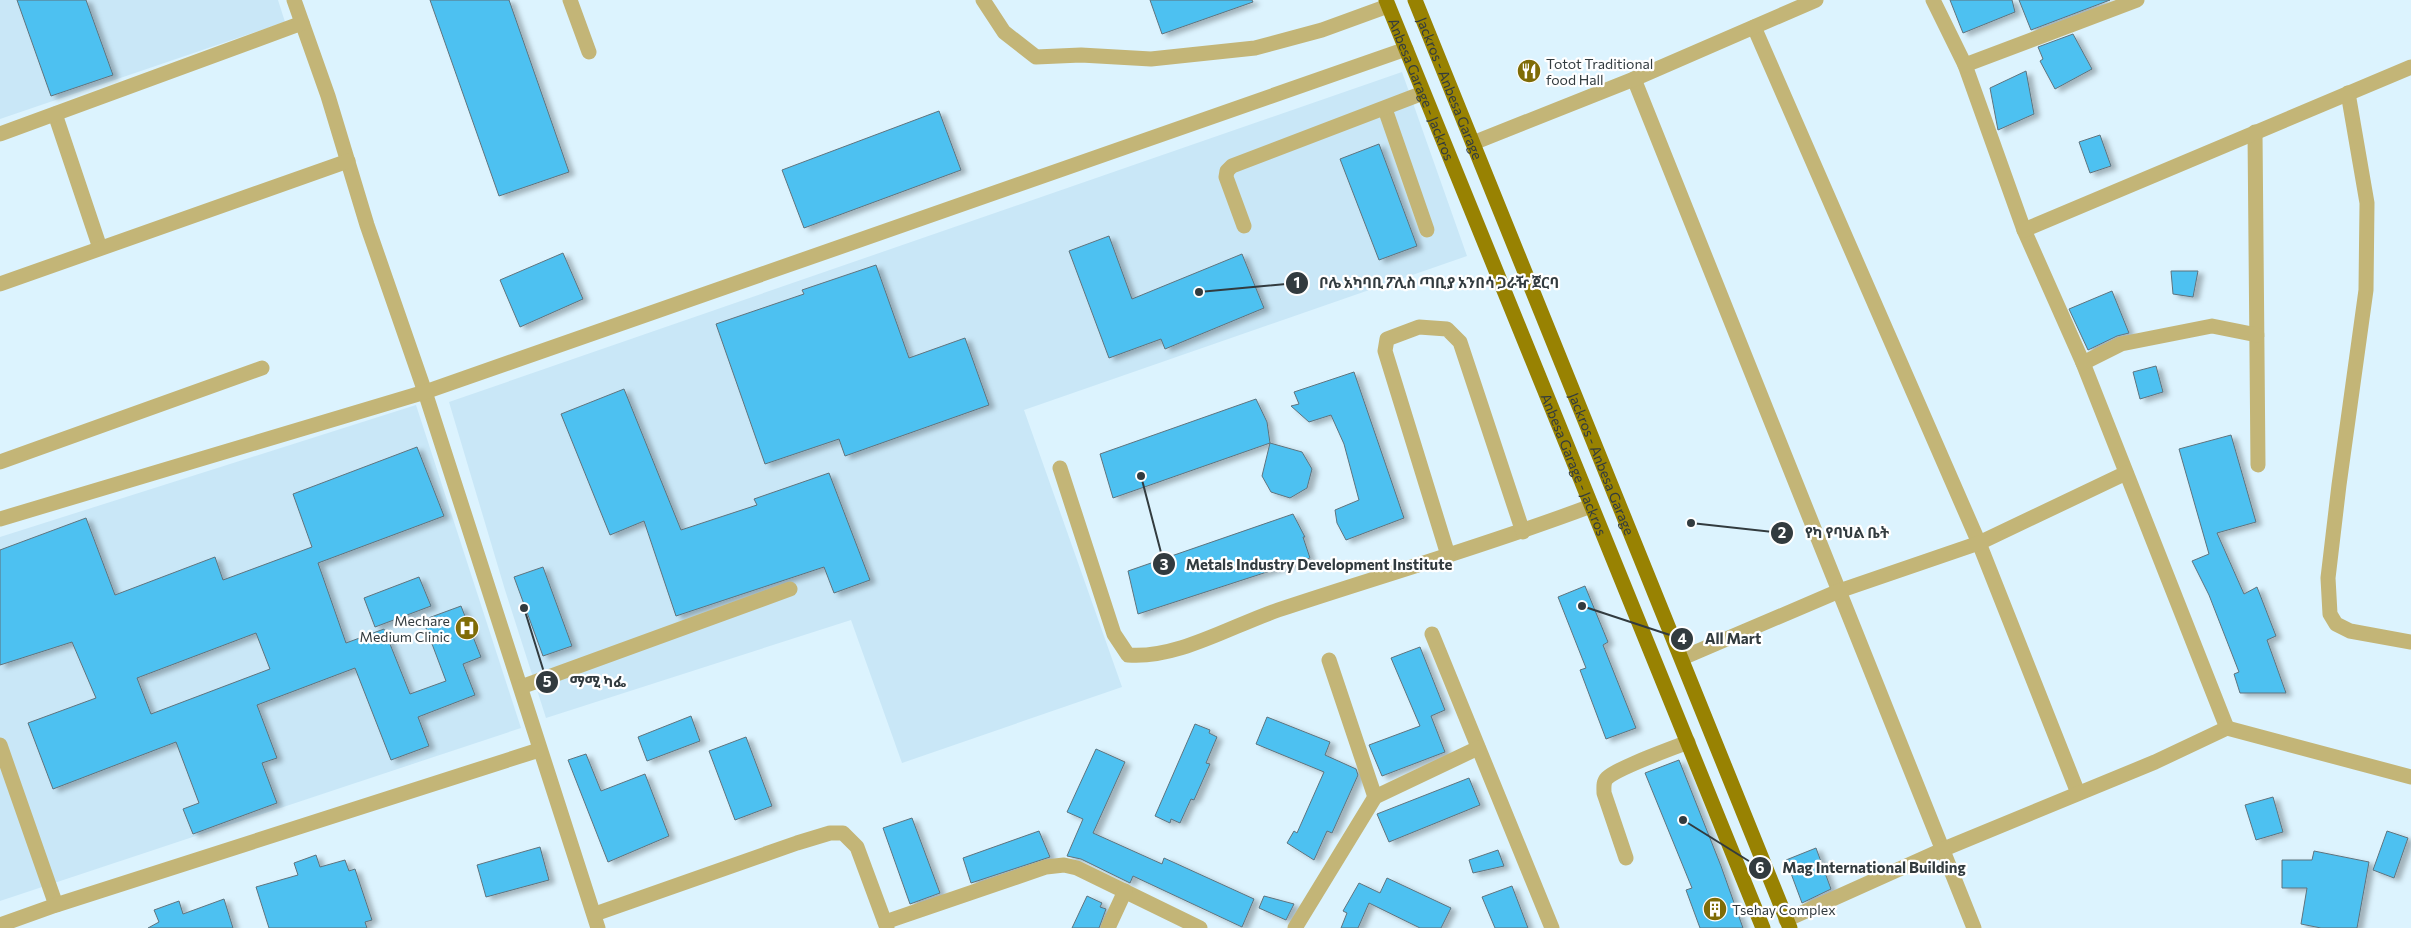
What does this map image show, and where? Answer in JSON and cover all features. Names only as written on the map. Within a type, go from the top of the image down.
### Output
[{"type":"main road","name":"Jackros - Anbesa Garage","points":[[1415,0],[1788,924]]},
{"type":"main road","name":"Anbesa Garage - Jackros","points":[[1387,3],[1763,928]]},
{"type":"main road","points":[[1548,401],[1573,390]]},
{"type":"street","points":[[294,0],[328,96],[367,225],[425,392],[596,921],[798,842],[830,833],[843,833],[856,847],[886,925],[1046,868],[1064,865],[1077,868],[1200,928]]},
{"type":"street","points":[[570,0],[589,52]]},
{"type":"street","points":[[983,0],[1004,32],[1036,57],[1081,56],[1150,59],[1255,48],[1322,30],[1387,3]]},
{"type":"street","points":[[1473,143],[1634,79],[1816,0]]},
{"type":"street","points":[[1933,0],[1965,65],[2024,230],[2083,363],[2227,728]]},
{"type":"street","points":[[1965,65],[2137,0]]},
{"type":"street","points":[[0,134],[302,23]]},
{"type":"street","points":[[1754,27],[1979,542],[2078,793]]},
{"type":"street","points":[[0,519],[425,392],[1406,49]]},
{"type":"street","points":[[2024,230],[2411,67]]},
{"type":"street","points":[[1634,79],[1944,849],[1974,928]]},
{"type":"street","points":[[2348,93],[2368,203],[2366,290],[2336,504],[2328,578],[2330,614],[2336,624],[2350,631],[2411,642]]},
{"type":"street","points":[[1244,226],[1226,177],[1227,171],[1232,166],[1423,94]]},
{"type":"street","points":[[1385,109],[1427,230]]},
{"type":"street","points":[[55,114],[100,248]]},
{"type":"street","points":[[2255,132],[2258,465]]},
{"type":"street","points":[[0,284],[348,162]]},
{"type":"street","points":[[2083,363],[2121,344],[2212,326],[2258,335]]},
{"type":"street","points":[[1448,555],[1384,351],[1387,339],[1419,327],[1447,329],[1460,342],[1523,532]]},
{"type":"street","points":[[0,462],[262,368]]},
{"type":"street","points":[[1060,468],[1114,634],[1128,655],[1145,656],[1171,651],[1276,610],[1523,532],[1591,506]]},
{"type":"street","points":[[1682,658],[1839,591],[1979,542],[2126,473]]},
{"type":"street","points":[[521,687],[790,589]]},
{"type":"street","points":[[1432,634],[1552,928]]},
{"type":"street","points":[[1329,660],[1375,797]]},
{"type":"street","points":[[1788,924],[1944,849],[2155,762],[2227,728],[2411,777]]},
{"type":"street","points":[[1626,858],[1604,793],[1604,783],[1608,777],[1628,767],[1688,742]]},
{"type":"street","points":[[0,745],[56,905]]},
{"type":"street","points":[[1295,928],[1375,797],[1478,748]]},
{"type":"street","points":[[0,925],[56,905],[540,750]]},
{"type":"street","points":[[1108,928],[1125,891]]},
{"type":"shaded area","points":[[0,0],[278,0],[285,22],[0,119]]},
{"type":"shaded area","points":[[1402,72],[1467,256],[1024,410],[1122,687],[902,763],[851,620],[546,718],[505,590],[449,402]]},
{"type":"shaded area","points":[[416,405],[521,728],[0,901],[0,537]]},
{"type":"building","points":[[17,0],[86,0],[113,75],[51,96]]},
{"type":"building","points":[[430,0],[509,0],[569,172],[499,196]]},
{"type":"building","points":[[1150,0],[1252,0],[1253,2],[1162,34]]},
{"type":"building","points":[[1950,0],[2012,0],[2015,12],[1963,33]]},
{"type":"building","points":[[2019,0],[2110,0],[2031,30]]},
{"type":"building","points":[[2073,34],[2092,69],[2055,89],[2040,61],[2043,59],[2038,47]]},
{"type":"building","points":[[2026,71],[2034,114],[1998,130],[1990,88]]},
{"type":"building","points":[[939,111],[961,170],[804,228],[782,170]]},
{"type":"building","points":[[2100,135],[2111,166],[2090,173],[2079,142]]},
{"type":"building","points":[[1379,144],[1417,246],[1379,260],[1340,159]]},
{"type":"building","points":[[1109,236],[1132,299],[1242,254],[1264,308],[1165,349],[1161,339],[1109,358],[1069,251]]},
{"type":"building","points":[[563,253],[583,299],[520,327],[500,280]]},
{"type":"building","points":[[876,265],[909,358],[965,338],[989,405],[845,456],[839,439],[765,464],[716,324],[804,294],[802,290]]},
{"type":"building","points":[[2171,271],[2198,271],[2193,297],[2173,294]]},
{"type":"building","points":[[2112,291],[2129,333],[2117,336],[2088,350],[2069,309]]},
{"type":"building","points":[[2156,366],[2163,392],[2140,399],[2133,372]]},
{"type":"building","points":[[1354,372],[1404,518],[1346,540],[1337,523],[1335,510],[1359,500],[1344,444],[1331,415],[1309,422],[1291,406],[1299,404],[1294,392]]},
{"type":"building","points":[[624,389],[681,530],[757,505],[754,499],[829,473],[870,580],[834,593],[824,567],[676,616],[644,521],[610,535],[561,414]]},
{"type":"building","points":[[1256,399],[1267,422],[1270,443],[1113,498],[1100,454]]},
{"type":"building","points":[[2231,435],[2256,522],[2217,533],[2244,594],[2257,587],[2276,636],[2267,640],[2286,693],[2240,693],[2234,674],[2239,672],[2209,595],[2192,561],[2209,554],[2179,449]]},
{"type":"building","points":[[1270,443],[1302,452],[1312,469],[1307,488],[1290,498],[1271,492],[1262,476]]},
{"type":"building","points":[[417,447],[444,516],[318,563],[346,643],[384,629],[410,694],[446,681],[423,620],[461,606],[481,657],[463,664],[475,695],[418,717],[429,746],[391,760],[355,668],[257,705],[277,758],[262,763],[277,803],[193,834],[183,809],[199,803],[176,742],[53,789],[28,723],[96,698],[72,642],[0,665],[0,550],[86,518],[115,595],[215,557],[223,580],[312,547],[293,494]],"holes":[[[256,633],[270,669],[151,714],[137,678]]]},
{"type":"building","points":[[1293,514],[1305,537],[1303,537],[1310,558],[1138,614],[1128,571]]},
{"type":"building","points":[[543,567],[572,646],[543,656],[514,577]]},
{"type":"building","points":[[419,577],[431,606],[375,627],[364,598]]},
{"type":"building","points":[[1585,586],[1608,642],[1603,645],[1636,728],[1606,739],[1580,670],[1586,668],[1558,597]]},
{"type":"building","points":[[1420,647],[1445,710],[1431,716],[1445,752],[1382,776],[1369,745],[1420,726],[1391,658]]},
{"type":"building","points":[[691,716],[700,741],[647,761],[638,737]]},
{"type":"building","points":[[1267,717],[1330,742],[1325,755],[1356,769],[1358,775],[1332,833],[1327,831],[1314,860],[1287,843],[1294,831],[1297,833],[1324,772],[1256,744]]},
{"type":"building","points":[[1195,724],[1210,730],[1209,733],[1217,737],[1206,763],[1210,764],[1194,800],[1191,799],[1180,823],[1171,819],[1170,823],[1155,816]]},
{"type":"building","points":[[746,737],[772,806],[735,820],[709,751]]},
{"type":"building","points":[[1096,749],[1125,762],[1093,833],[1162,864],[1164,858],[1254,899],[1242,927],[1133,876],[1130,883],[1081,859],[1067,856],[1083,819],[1067,812]]},
{"type":"building","points":[[586,754],[601,791],[645,774],[669,836],[608,862],[568,760]]},
{"type":"building","points":[[1679,760],[1721,866],[1743,928],[1700,928],[1686,890],[1692,888],[1645,773]]},
{"type":"building","points":[[1469,778],[1480,805],[1389,842],[1377,814]]},
{"type":"building","points":[[2273,797],[2283,832],[2256,840],[2245,805]]},
{"type":"building","points":[[912,818],[940,893],[910,904],[883,828]]},
{"type":"building","points":[[1039,831],[1050,857],[971,883],[963,858]]},
{"type":"building","points":[[2387,831],[2408,838],[2394,878],[2373,870]]},
{"type":"building","points":[[540,847],[549,880],[486,897],[477,865]]},
{"type":"building","points":[[1816,848],[1831,889],[1802,903],[1786,860]]},
{"type":"building","points":[[1498,850],[1504,866],[1473,873],[1469,860]]},
{"type":"building","points":[[2314,851],[2369,862],[2357,928],[2321,928],[2301,924],[2307,888],[2282,888],[2282,860],[2312,860]]},
{"type":"building","points":[[316,855],[320,867],[345,860],[349,871],[355,869],[372,920],[365,922],[367,928],[269,928],[256,887],[298,875],[294,863]]},
{"type":"building","points":[[1387,878],[1451,908],[1441,928],[1420,928],[1369,903],[1358,928],[1341,928],[1347,913],[1343,911],[1359,883],[1380,893]]},
{"type":"building","points":[[1512,886],[1528,928],[1495,928],[1482,897]]},
{"type":"building","points":[[1087,896],[1102,903],[1100,907],[1106,909],[1099,928],[1072,928]]},
{"type":"building","points":[[1264,896],[1294,904],[1286,920],[1259,908]]},
{"type":"building","points":[[224,899],[233,928],[148,928],[159,922],[154,910],[179,901],[183,914]]},
{"type":"place","name":"Totot Traditional food Hall","points":[[1529,71]]},
{"type":"place","name":"ቦሌ አካባቢ ፖሊስ ጣቢያ አንበሳ ጋራዥ ጀርባ","points":[[1199,292]]},
{"type":"place","name":"Metals Industry Development Institute","points":[[1141,476]]},
{"type":"place","name":"የካ የባህል ቤት","points":[[1691,523]]},
{"type":"place","name":"All Mart","points":[[1582,606]]},
{"type":"place","name":"ማሚ ካፌ","points":[[524,608]]},
{"type":"place","name":"Mechare Medium Clinic","points":[[467,628]]},
{"type":"place","name":"Mag International Building","points":[[1683,820]]},
{"type":"place","name":"Tsehay Complex","points":[[1715,909]]}]
